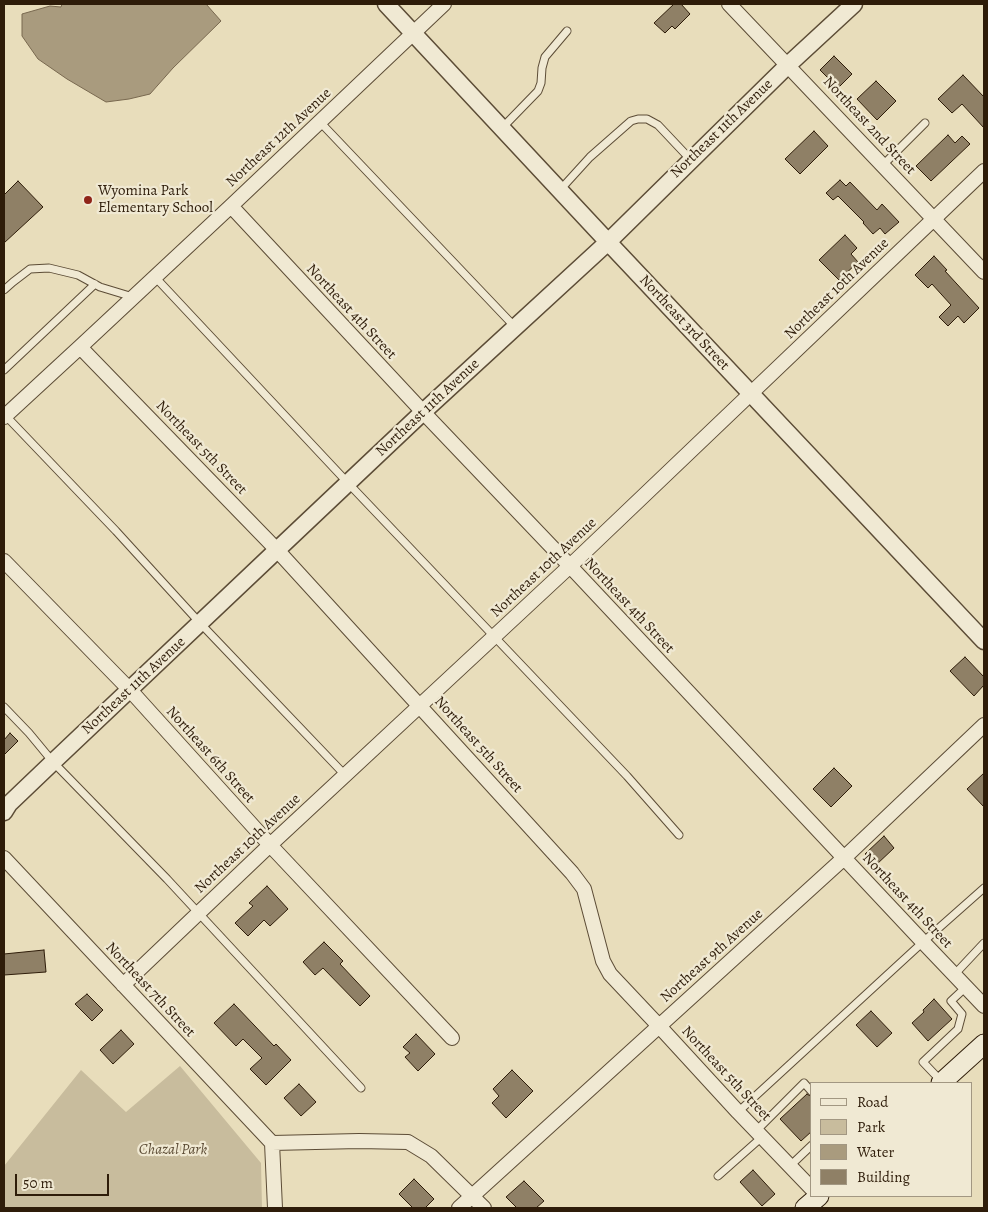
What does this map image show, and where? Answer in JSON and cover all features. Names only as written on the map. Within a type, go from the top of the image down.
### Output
[{"type":"main road","points":[[943,1082],[984,1044]]},
{"type":"main road","points":[[805,1208],[817,1197]]},
{"type":"street","name":"Northeast 3rd Street","points":[[386,4],[751,394],[982,635]]},
{"type":"street","name":"Northeast 12th Avenue","points":[[4,416],[155,277],[444,4]]},
{"type":"street","name":"Northeast 2nd Street","points":[[730,4],[984,272]]},
{"type":"street","name":"Northeast 11th Avenue","points":[[4,812],[9,804],[423,412],[608,242],[788,65],[854,4]]},
{"type":"street","name":"Northeast 10th Avenue","points":[[123,985],[570,566],[984,171]]},
{"type":"street","name":"Northeast 4th Street","points":[[230,206],[984,1006]]},
{"type":"street","name":"Northeast 5th Street","points":[[80,347],[277,550],[572,874],[584,889],[603,961],[610,974],[810,1187]]},
{"type":"street","name":"Northeast 6th Street","points":[[4,561],[130,690],[270,846],[452,1038]]},
{"type":"street","name":"Northeast 9th Avenue","points":[[459,1208],[844,858],[984,725]]},
{"type":"street","name":"Northeast 7th Street","points":[[4,858],[272,1143]]},
{"type":"street","points":[[275,1208],[272,1143],[359,1141],[408,1142],[431,1156],[484,1208]]},
{"type":"lane","points":[[502,128],[538,90],[545,57],[567,31]]},
{"type":"lane","points":[[560,190],[590,157],[631,121],[638,119],[647,119],[658,126],[691,160]]},
{"type":"lane","points":[[320,122],[515,327]]},
{"type":"lane","points":[[883,165],[925,123]]},
{"type":"lane","points":[[4,290],[30,269],[49,268],[78,275],[95,284],[133,297]]},
{"type":"lane","points":[[155,277],[627,776],[680,835]]},
{"type":"lane","points":[[4,370],[95,284]]},
{"type":"lane","points":[[4,416],[116,531],[200,623],[346,775]]},
{"type":"lane","points":[[4,707],[53,762],[167,879],[361,1088]]},
{"type":"lane","points":[[738,1112],[984,888]]},
{"type":"lane","points":[[954,975],[984,943]]},
{"type":"lane","points":[[941,1082],[923,1062],[958,1029],[962,1014],[951,1002],[966,987]]},
{"type":"lane","points":[[718,1176],[759,1134],[804,1083],[810,1090]]},
{"type":"lane","points":[[790,1166],[810,1147]]},
{"type":"green space","name":"Chazal Park","points":[[180,1066],[261,1163],[262,1208],[4,1208],[4,1166],[81,1070],[126,1112]]},
{"type":"water","points":[[62,4],[206,4],[221,21],[173,68],[150,94],[106,102],[38,59],[22,36],[22,14],[50,6],[61,7]]},
{"type":"building","points":[[674,4],[681,4],[690,14],[675,29],[672,26],[665,33],[654,23]]},
{"type":"building","points":[[834,56],[852,74],[838,88],[820,70]]},
{"type":"building","points":[[963,75],[984,97],[984,128],[962,104],[952,113],[938,99]]},
{"type":"building","points":[[876,81],[896,101],[877,120],[857,99]]},
{"type":"building","points":[[814,131],[828,146],[800,174],[785,159]]},
{"type":"building","points":[[948,135],[955,143],[962,136],[970,144],[931,181],[916,166]]},
{"type":"building","points":[[840,180],[846,186],[850,182],[877,210],[882,204],[899,222],[885,234],[880,228],[873,234],[864,222],[838,196],[833,200],[826,193]]},
{"type":"building","points":[[18,181],[43,207],[4,243],[4,195]]},
{"type":"building","points":[[845,235],[857,248],[851,254],[858,262],[839,280],[819,260]]},
{"type":"building","points":[[934,256],[979,308],[964,323],[958,316],[948,326],[939,317],[951,305],[932,284],[928,288],[915,275]]},
{"type":"building","points":[[965,657],[984,677],[984,685],[974,696],[950,671]]},
{"type":"building","points":[[10,733],[18,741],[4,755],[4,740]]},
{"type":"building","points":[[834,768],[852,786],[831,807],[813,789]]},
{"type":"building","points":[[984,773],[984,807],[967,789]]},
{"type":"building","points":[[884,836],[894,848],[876,865],[865,854]]},
{"type":"building","points":[[267,886],[288,909],[270,926],[264,920],[248,936],[235,923],[253,906],[249,903]]},
{"type":"building","points":[[324,942],[343,961],[340,964],[370,996],[360,1006],[323,968],[315,975],[303,962]]},
{"type":"building","points":[[44,950],[46,972],[4,975],[4,954]]},
{"type":"building","points":[[87,994],[103,1010],[92,1021],[75,1004]]},
{"type":"building","points":[[934,999],[952,1019],[928,1041],[912,1023]]},
{"type":"building","points":[[234,1004],[274,1046],[276,1044],[291,1060],[266,1085],[250,1069],[262,1058],[243,1039],[236,1046],[214,1023]]},
{"type":"building","points":[[871,1011],[892,1033],[877,1047],[856,1025]]},
{"type":"building","points":[[121,1030],[134,1044],[113,1064],[100,1050]]},
{"type":"building","points":[[416,1034],[435,1054],[418,1071],[405,1057],[410,1053],[403,1047]]},
{"type":"building","points":[[512,1070],[533,1091],[506,1118],[492,1103],[499,1096],[493,1089]]},
{"type":"building","points":[[299,1084],[316,1102],[301,1116],[284,1098]]},
{"type":"building","points":[[807,1094],[810,1096],[810,1133],[801,1141],[780,1119]]},
{"type":"building","points":[[753,1170],[775,1194],[762,1206],[740,1182]]},
{"type":"building","points":[[414,1179],[434,1199],[425,1208],[413,1208],[399,1194]]},
{"type":"building","points":[[524,1181],[544,1201],[536,1208],[517,1208],[506,1197]]},
{"type":"place","name":"Wyomina Park Elementary School","points":[[88,200]]}]
